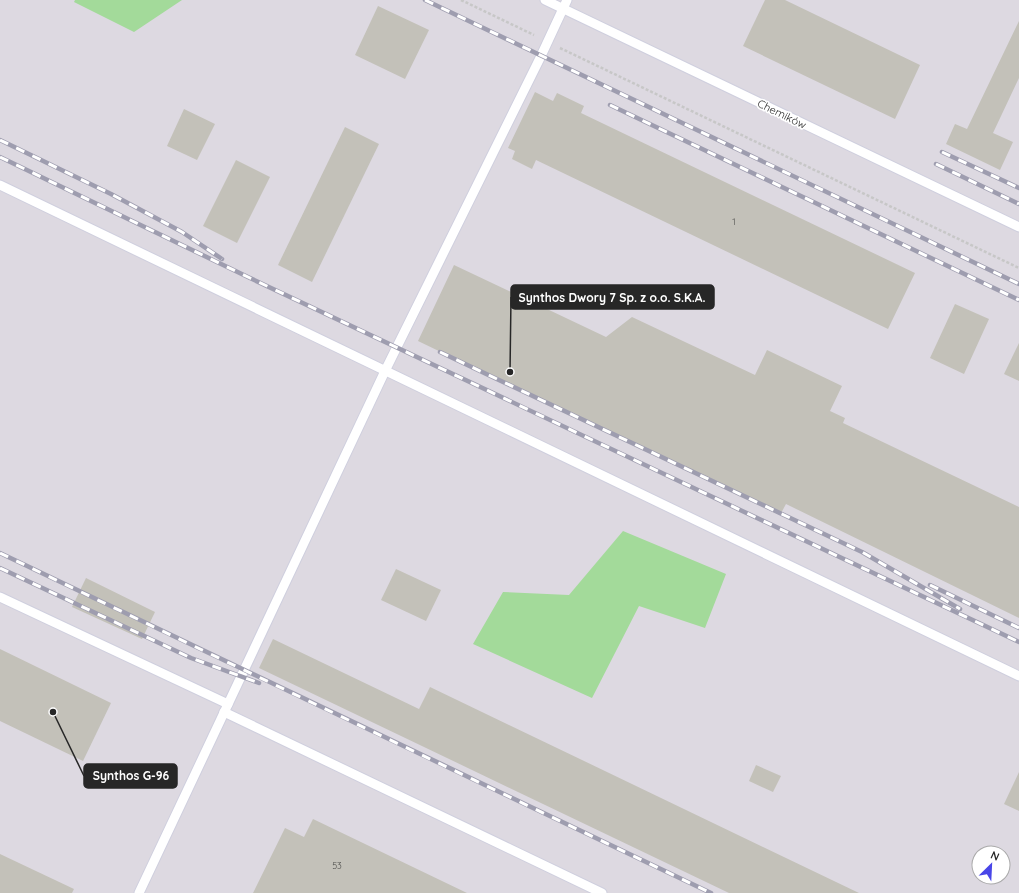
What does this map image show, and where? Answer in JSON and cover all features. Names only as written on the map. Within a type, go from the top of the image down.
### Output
[{"type":"lane","name":"Chemików","points":[[545,0],[565,4],[1019,227]]},
{"type":"lane","points":[[139,893],[385,371],[565,4]]},
{"type":"lane","points":[[0,184],[1019,676]]},
{"type":"lane","points":[[0,597],[602,893]]},
{"type":"path","points":[[461,0],[1019,268]]},
{"type":"shaded area","points":[[0,0],[1019,0],[1019,893],[0,893]]},
{"type":"green space","points":[[75,0],[182,0],[134,32],[74,2]]},
{"type":"green space","points":[[623,531],[726,574],[705,628],[639,606],[592,698],[473,644],[503,592],[569,595]]},
{"type":"building","points":[[765,0],[785,0],[920,65],[895,119],[743,46]]},
{"type":"building","points":[[378,6],[429,30],[405,79],[355,55]]},
{"type":"building","points":[[1019,21],[1019,78],[993,133],[1013,142],[1000,170],[946,144],[955,124],[967,129]]},
{"type":"building","points":[[535,92],[553,101],[557,93],[584,106],[581,113],[915,273],[888,329],[536,160],[532,169],[512,159],[515,151],[508,148]]},
{"type":"building","points":[[184,109],[215,124],[197,160],[167,146]]},
{"type":"building","points":[[345,127],[379,144],[312,282],[278,265]]},
{"type":"building","points":[[236,160],[270,177],[237,243],[203,226]]},
{"type":"building","points":[[454,265],[606,337],[632,317],[755,375],[767,350],[842,386],[830,411],[845,418],[843,423],[1019,507],[1019,618],[786,504],[780,515],[418,341]]},
{"type":"building","points":[[955,304],[989,319],[964,374],[930,358]]},
{"type":"building","points":[[1019,343],[1019,381],[1004,374]]},
{"type":"building","points":[[396,569],[441,590],[426,621],[381,600]]},
{"type":"building","points":[[86,578],[155,612],[142,639],[72,607]]},
{"type":"building","points":[[273,639],[419,709],[430,687],[859,893],[729,893],[259,668]]},
{"type":"building","points":[[0,649],[111,703],[83,761],[0,721]]},
{"type":"building","points":[[756,765],[781,776],[773,792],[749,781]]},
{"type":"building","points":[[1019,772],[1019,811],[1004,804]]},
{"type":"building","points":[[313,819],[467,893],[253,893],[285,828],[304,837]]},
{"type":"building","points":[[0,854],[74,889],[72,893],[0,893]]},
{"type":"railway","points":[[425,0],[1019,284]]},
{"type":"railway","points":[[610,105],[1019,300]]},
{"type":"railway","points":[[0,140],[111,194],[182,232],[222,259]]},
{"type":"railway","points":[[942,152],[1019,188]]},
{"type":"railway","points":[[0,157],[250,278],[1019,642]]},
{"type":"railway","points":[[936,164],[1019,204]]},
{"type":"railway","points":[[440,352],[862,552],[960,609]]},
{"type":"railway","points":[[0,553],[711,893]]},
{"type":"railway","points":[[0,568],[191,658],[259,683]]},
{"type":"railway","points":[[930,585],[1019,628]]},
{"type":"place","name":"Synthos Dwory 7 Sp. z o.o. S.K.A.","points":[[510,372]]},
{"type":"place","name":"Synthos G-96","points":[[53,712]]}]
